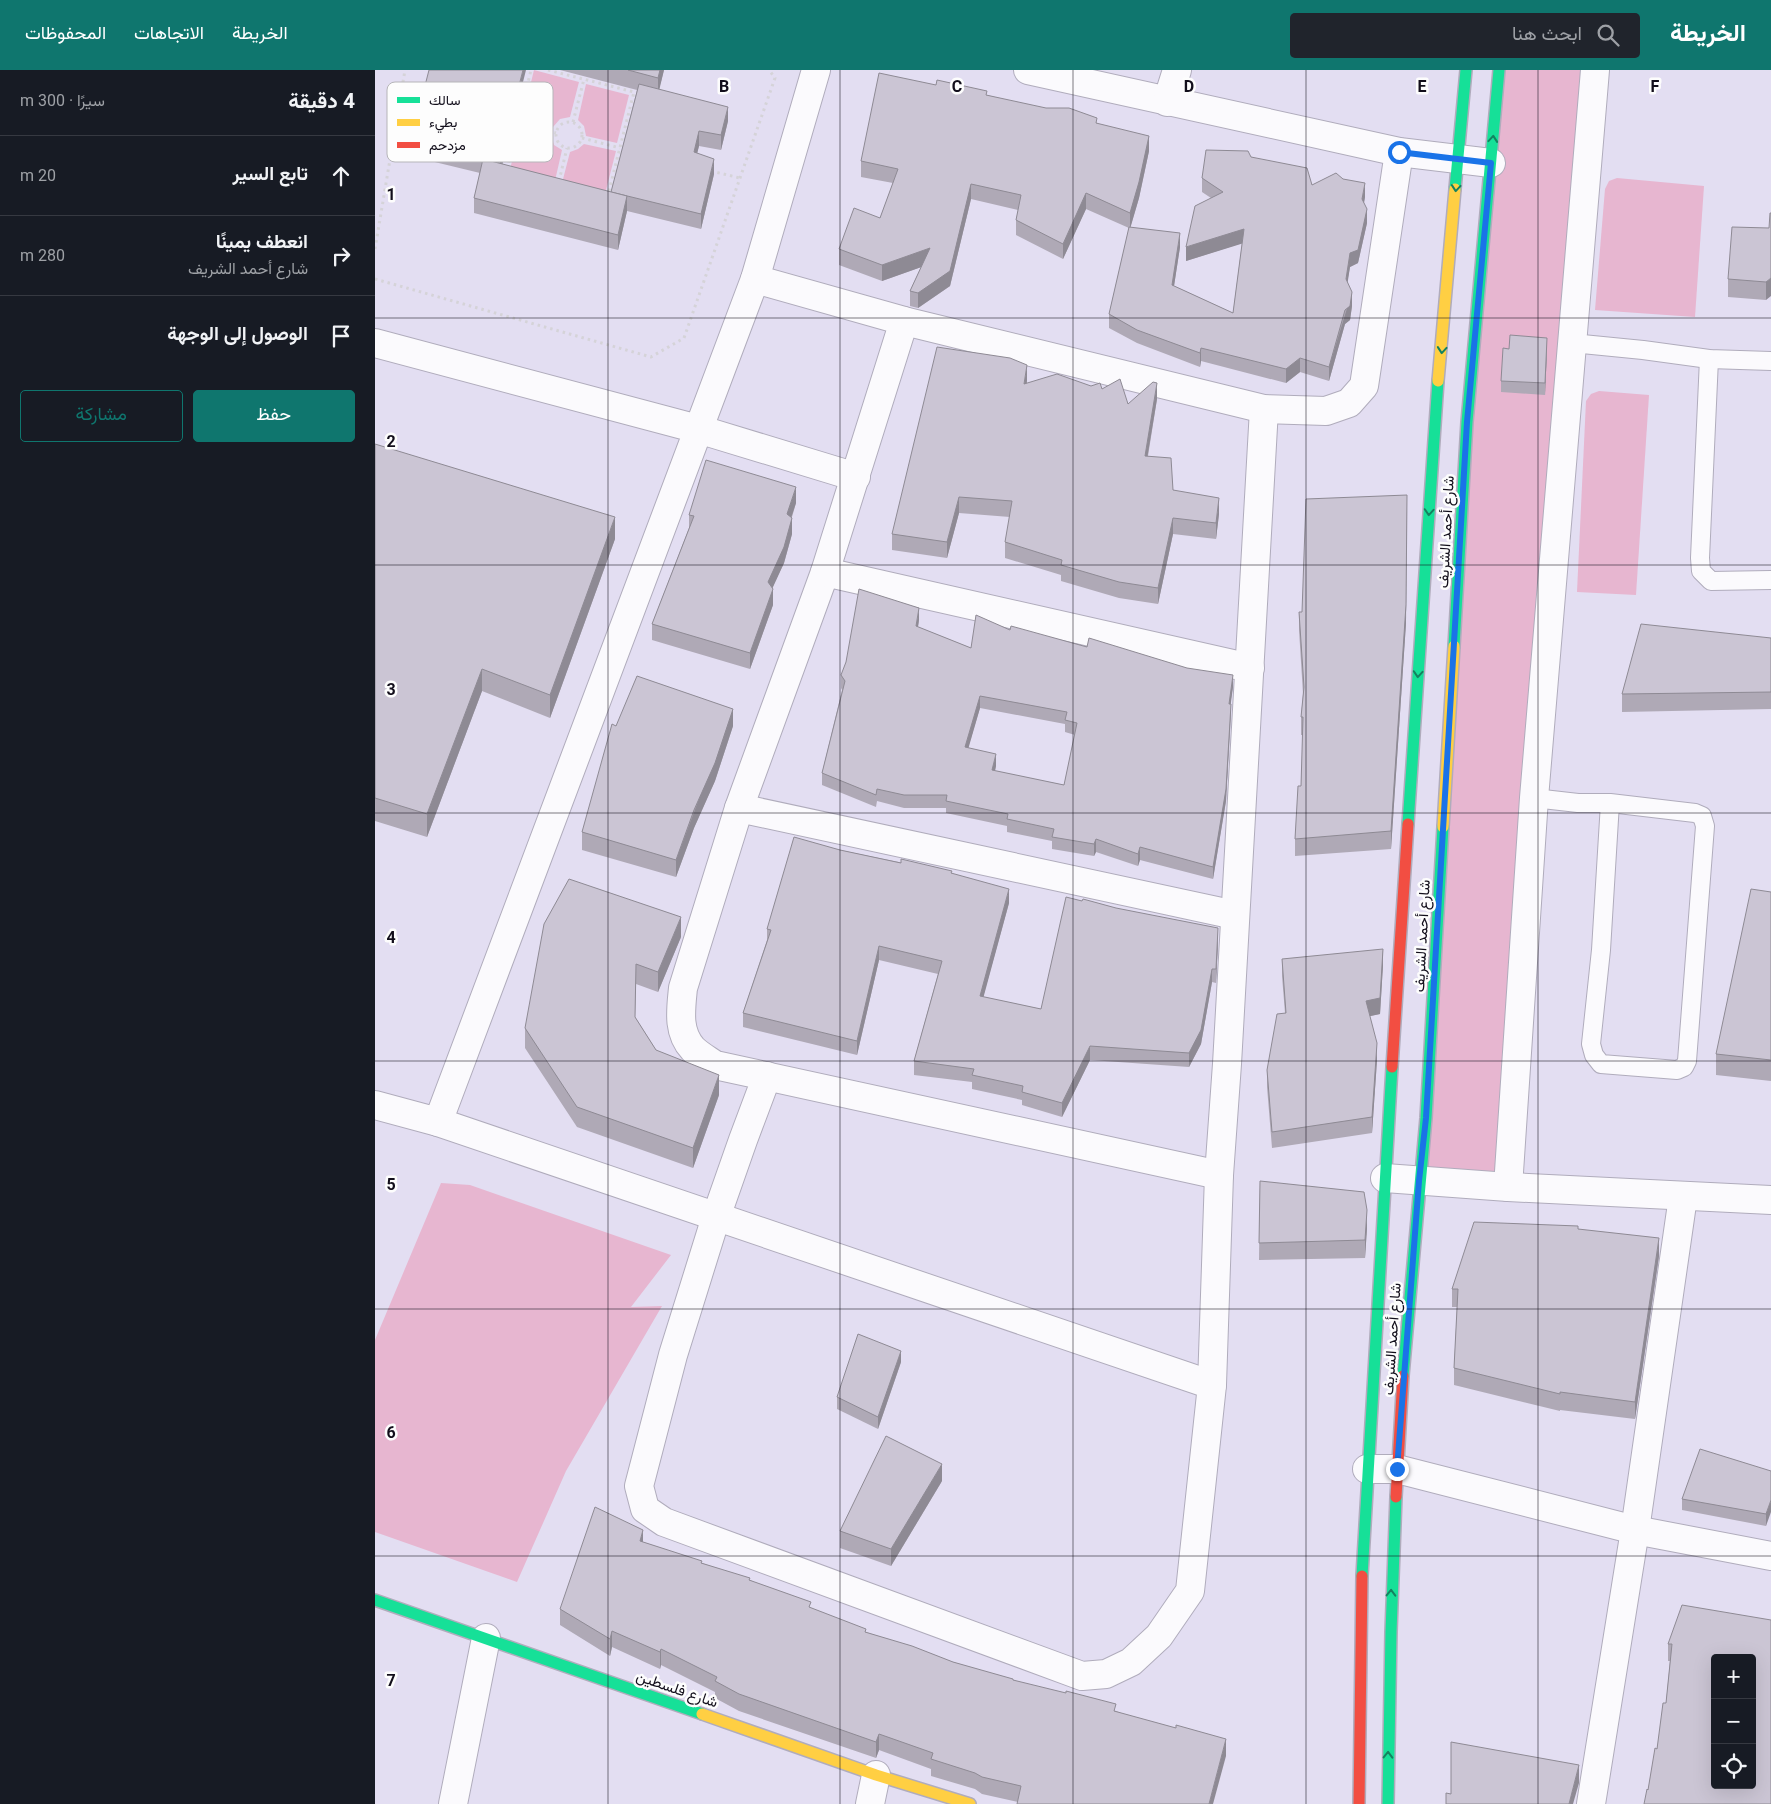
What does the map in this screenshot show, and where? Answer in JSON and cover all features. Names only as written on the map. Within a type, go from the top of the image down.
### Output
[{"type":"street","points":[[438,1122],[755,279],[816,70]]},
{"type":"street","points":[[1028,70],[1399,152],[1491,163]]},
{"type":"street","points":[[1167,102],[1177,70]]},
{"type":"street","name":"شارع أحمد الشريف","points":[[1359,1804],[1362,1580],[1367,1469],[1435,420],[1466,70]]},
{"type":"street","name":"شارع أحمد الشريف","points":[[1388,1804],[1391,1579],[1397,1469],[1419,1181],[1427,1108],[1467,422],[1499,70]]},
{"type":"street","points":[[1508,1187],[1534,798],[1595,70]]},
{"type":"street","points":[[755,279],[904,321],[1264,409],[1326,411],[1349,403],[1364,386],[1399,152]]},
{"type":"street","points":[[904,321],[825,572],[739,808],[683,988],[680,1018],[683,1033],[693,1048],[715,1065],[1219,1176]]},
{"type":"street","points":[[375,343],[698,430],[856,477]]},
{"type":"street","points":[[767,1076],[716,1217],[673,1355],[639,1486],[645,1509],[664,1522],[1082,1676],[1106,1674],[1131,1662],[1159,1636],[1190,1592],[1212,1384],[1219,1176],[1264,409]]},
{"type":"street","points":[[825,572],[1250,668]]},
{"type":"street","points":[[739,808],[1235,915]]},
{"type":"street","points":[[375,1105],[438,1122],[1212,1384]]},
{"type":"street","points":[[1385,1178],[1683,1197],[1771,1200]]},
{"type":"street","points":[[1591,1804],[1635,1530],[1683,1197]]},
{"type":"street","points":[[1367,1469],[1397,1469],[1635,1530],[1771,1556]]},
{"type":"street","name":"شارع فلسطين","points":[[375,1600],[876,1776],[970,1804]]},
{"type":"street","points":[[453,1804],[486,1638]]},
{"type":"street","points":[[870,1804],[876,1776]]},
{"type":"lane","points":[[1572,343],[1709,359],[1771,361]]},
{"type":"lane","points":[[1709,359],[1701,571],[1711,581],[1771,580]]},
{"type":"lane","points":[[1534,798],[1578,803],[1610,804],[1695,813],[1702,816],[1705,826],[1687,1061],[1684,1067],[1677,1070],[1601,1064],[1594,1055],[1591,1044],[1601,950],[1610,804]]},
{"type":"path","points":[[548,70],[633,92],[606,202]]},
{"type":"path","points":[[375,279],[651,357],[684,338],[775,78],[769,70]]},
{"type":"path","points":[[573,122],[584,79]]},
{"type":"path","points":[[573,122],[581,129],[581,138],[576,146],[567,148],[558,143],[556,133],[562,123],[573,122]]},
{"type":"path","points":[[581,138],[629,150]]},
{"type":"path","points":[[557,190],[567,148]]},
{"type":"path","points":[[375,249],[390,162]]},
{"type":"path","points":[[505,177],[509,162]]},
{"type":"path","points":[[703,169],[740,178]]},
{"type":"shaded area","points":[[534,70],[579,82],[570,117],[560,119],[553,127],[553,82],[531,82]]},
{"type":"shaded area","points":[[1498,70],[1595,70],[1508,1187],[1420,1181]]},
{"type":"shaded area","points":[[586,84],[629,95],[617,143],[586,136],[584,126],[578,120]]},
{"type":"shaded area","points":[[553,142],[554,145],[562,150],[554,185],[509,174],[512,162],[553,162]]},
{"type":"shaded area","points":[[584,144],[616,151],[604,198],[561,187],[570,152]]},
{"type":"shaded area","points":[[1617,178],[1704,186],[1695,317],[1595,310],[1605,189],[1609,181]]},
{"type":"shaded area","points":[[1599,391],[1649,395],[1636,595],[1577,592],[1586,401],[1591,394]]},
{"type":"shaded area","points":[[441,1183],[470,1185],[671,1255],[631,1307],[662,1306],[566,1471],[517,1582],[375,1532],[375,1340]]},
{"type":"building","points":[[429,70],[523,70],[520,82],[426,82]]},
{"type":"building","points":[[628,70],[660,70],[658,78]]},
{"type":"building","points":[[879,73],[936,85],[937,80],[987,91],[986,95],[1046,108],[1069,108],[1097,118],[1096,123],[1149,136],[1130,213],[1086,193],[1063,244],[1016,220],[1021,195],[971,184],[950,271],[918,293],[910,291],[930,248],[882,265],[839,249],[854,208],[880,218],[898,169],[861,161]]},
{"type":"building","points":[[639,84],[728,107],[721,135],[699,131],[694,152],[714,159],[701,214],[611,192]]},
{"type":"building","points":[[1206,150],[1248,151],[1251,157],[1307,168],[1312,185],[1336,173],[1343,179],[1365,183],[1362,199],[1367,209],[1358,250],[1350,253],[1346,279],[1352,292],[1350,306],[1345,310],[1329,367],[1300,358],[1286,369],[1201,348],[1200,353],[1137,330],[1109,314],[1129,227],[1180,233],[1172,285],[1233,313],[1244,229],[1186,247],[1195,206],[1223,192],[1202,178]]},
{"type":"building","points":[[482,162],[495,162],[627,196],[618,235],[474,198]]},
{"type":"building","points":[[1770,213],[1771,278],[1766,282],[1728,279],[1732,227],[1769,228]]},
{"type":"building","points":[[1510,335],[1547,338],[1545,383],[1501,381],[1503,348],[1509,349]]},
{"type":"building","points":[[937,347],[1010,358],[1027,365],[1024,384],[1057,374],[1091,386],[1100,383],[1102,389],[1120,379],[1128,404],[1153,382],[1157,383],[1145,456],[1171,458],[1173,490],[1219,498],[1216,523],[1173,518],[1158,588],[1119,582],[1061,565],[1062,560],[1005,542],[1012,501],[959,497],[947,542],[892,534]]},
{"type":"building","points":[[375,444],[615,517],[550,695],[482,669],[427,814],[375,798]]},
{"type":"building","points":[[706,460],[796,487],[787,514],[792,518],[784,547],[768,582],[773,589],[750,653],[652,624],[694,516],[689,515]]},
{"type":"building","points":[[1407,495],[1406,605],[1391,831],[1295,839],[1298,786],[1301,786],[1303,717],[1301,717],[1304,687],[1299,612],[1302,612],[1306,499]]},
{"type":"building","points":[[859,589],[919,608],[916,626],[971,648],[976,615],[1010,630],[1011,626],[1087,647],[1089,638],[1187,668],[1233,675],[1229,704],[1231,704],[1226,789],[1213,867],[1140,847],[1138,854],[1096,839],[1094,844],[1052,837],[1054,829],[1007,819],[1008,814],[946,801],[947,795],[904,795],[877,789],[876,795],[822,773],[845,681],[841,675],[846,662]],"holes":[[[980,696],[1067,712],[1065,720],[1077,723],[1064,785],[992,770],[996,754],[965,747]]]},
{"type":"building","points":[[1641,624],[1771,638],[1771,692],[1622,694]]},
{"type":"building","points":[[637,676],[733,709],[715,763],[694,810],[676,860],[582,832],[612,724],[616,726]]},
{"type":"building","points":[[794,837],[840,850],[901,863],[901,859],[952,871],[951,873],[1009,889],[980,996],[1041,1009],[1066,897],[1218,928],[1216,969],[1212,969],[1201,1030],[1189,1053],[1090,1046],[1062,1103],[1022,1092],[1023,1086],[972,1075],[974,1069],[914,1061],[942,961],[879,946],[857,1041],[743,1013],[771,930],[767,929]]},
{"type":"building","points":[[569,879],[681,917],[658,972],[636,964],[635,1017],[656,1050],[719,1075],[693,1148],[577,1107],[525,1028],[544,924]]},
{"type":"building","points":[[1751,889],[1771,892],[1771,1060],[1716,1054]]},
{"type":"building","points":[[1383,949],[1380,998],[1366,1001],[1377,1043],[1372,1117],[1272,1132],[1267,1070],[1277,1014],[1286,1013],[1282,959]]},
{"type":"building","points":[[1260,1181],[1364,1192],[1367,1210],[1365,1240],[1259,1243]]},
{"type":"building","points":[[1474,1222],[1578,1226],[1578,1229],[1659,1238],[1635,1402],[1560,1392],[1560,1394],[1454,1368],[1458,1289],[1452,1289]]},
{"type":"building","points":[[858,1334],[901,1351],[878,1417],[837,1397]]},
{"type":"building","points":[[886,1436],[942,1464],[891,1549],[840,1531]]},
{"type":"building","points":[[1700,1449],[1771,1471],[1771,1500],[1766,1514],[1682,1499]]},
{"type":"building","points":[[595,1507],[643,1530],[640,1541],[750,1578],[749,1580],[811,1602],[809,1607],[866,1629],[865,1632],[1013,1680],[1116,1704],[1114,1711],[1226,1739],[1209,1804],[1017,1804],[1021,1786],[982,1777],[931,1759],[933,1753],[879,1734],[876,1742],[739,1694],[715,1681],[717,1677],[661,1649],[660,1652],[612,1631],[610,1639],[560,1609]]},
{"type":"building","points":[[1682,1605],[1771,1620],[1771,1804],[1644,1804],[1655,1748],[1657,1749],[1663,1703],[1666,1703],[1672,1644],[1668,1644]]},
{"type":"building","points":[[1451,1742],[1579,1765],[1569,1804],[1446,1804],[1446,1793],[1451,1794]]},
{"type":"traffic: fast","points":[[1455,189],[1466,70]]},
{"type":"traffic: fast","points":[[1454,646],[1467,422],[1499,70]]},
{"type":"traffic: fast","points":[[1408,824],[1438,381]]},
{"type":"traffic: fast","points":[[1403,1376],[1426,1118],[1443,827]]},
{"type":"traffic: fast","points":[[1362,1576],[1392,1067]]},
{"type":"traffic: fast","points":[[1388,1804],[1396,1497]]},
{"type":"traffic: fast","points":[[375,1600],[702,1714]]},
{"type":"traffic: slow","points":[[1438,381],[1455,189]]},
{"type":"traffic: slow","points":[[1443,827],[1454,646]]},
{"type":"traffic: slow","points":[[702,1714],[876,1775],[970,1804]]},
{"type":"traffic: jam","points":[[1392,1067],[1408,824]]},
{"type":"traffic: jam","points":[[1396,1497],[1403,1376]]},
{"type":"traffic: jam","points":[[1359,1804],[1362,1576]]},
{"type":"route","points":[[1397,1469],[1419,1181],[1426,1118],[1467,422],[1491,163],[1399,152]]}]
